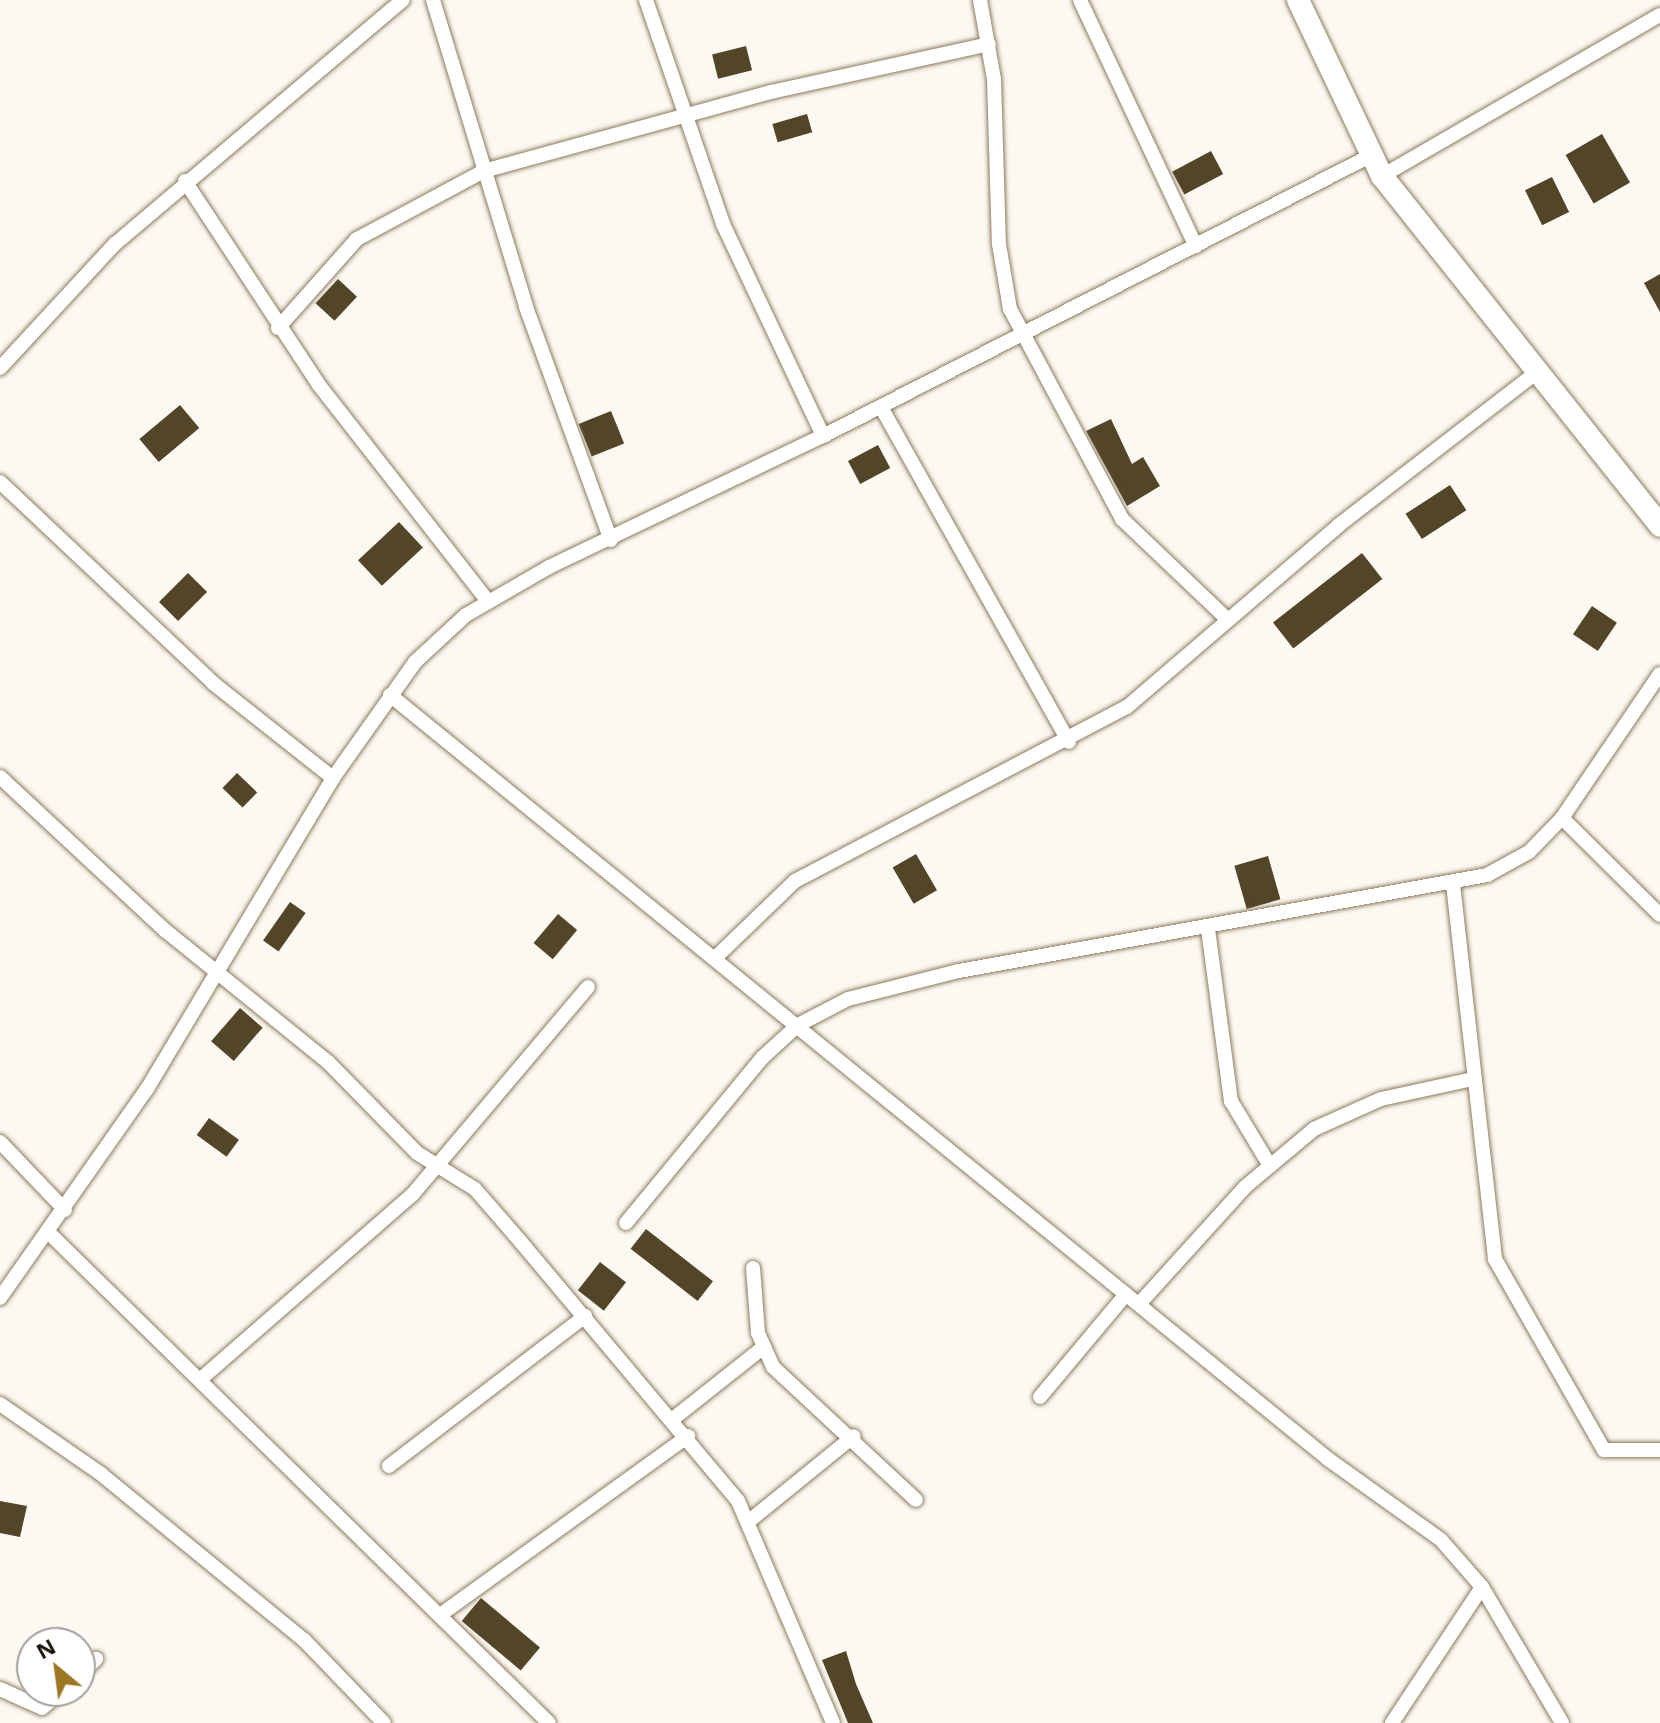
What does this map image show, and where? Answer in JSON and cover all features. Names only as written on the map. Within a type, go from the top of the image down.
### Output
[{"type":"main road","points":[[1298,0],[1382,176],[1660,526]]},
{"type":"street","points":[[0,368],[185,181],[403,0]]},
{"type":"street","points":[[433,0],[484,171],[611,540]]},
{"type":"street","points":[[646,0],[741,266],[823,436]]},
{"type":"street","points":[[980,0],[989,44],[1004,287],[1021,334],[1122,519],[1228,620]]},
{"type":"street","points":[[1080,0],[1196,246]]},
{"type":"street","points":[[1382,176],[1660,15]]},
{"type":"street","points":[[278,328],[357,239],[484,171],[688,114],[989,44]]},
{"type":"street","points":[[0,1298],[65,1210],[218,971],[333,778],[390,695],[438,639],[487,600],[881,407],[1370,156]]},
{"type":"street","points":[[185,181],[278,328],[487,600]]},
{"type":"street","points":[[715,958],[795,881],[1069,742],[1127,707],[1228,620],[1537,372]]},
{"type":"street","points":[[881,407],[1069,742]]},
{"type":"street","points":[[0,482],[213,683],[333,778]]},
{"type":"street","points":[[626,1223],[798,1025],[892,986],[1453,884],[1529,852],[1562,818],[1660,674]]},
{"type":"street","points":[[390,695],[1328,1459],[1441,1540],[1482,1587],[1562,1723]]},
{"type":"street","points":[[0,777],[440,1166],[475,1189],[688,1436],[748,1522],[833,1723]]},
{"type":"street","points":[[1562,818],[1660,915]]},
{"type":"street","points":[[1453,884],[1489,1236],[1516,1305],[1604,1450],[1660,1450]]},
{"type":"street","points":[[1208,929],[1231,1101],[1270,1166]]},
{"type":"street","points":[[202,1378],[329,1273],[440,1166],[500,1085],[588,987]]},
{"type":"street","points":[[1139,1304],[1270,1166],[1346,1111],[1473,1079]]},
{"type":"street","points":[[0,1142],[65,1210]]},
{"type":"street","points":[[48,1232],[202,1378],[549,1723]]},
{"type":"street","points":[[753,1268],[764,1347],[785,1384],[854,1436],[916,1500]]},
{"type":"street","points":[[1040,1397],[1126,1294]]},
{"type":"street","points":[[389,1466],[585,1316]]},
{"type":"street","points":[[673,1419],[764,1347]]},
{"type":"street","points":[[0,1404],[101,1474],[304,1640],[384,1723]]},
{"type":"street","points":[[440,1615],[492,1570],[688,1436]]},
{"type":"street","points":[[748,1522],[854,1436]]},
{"type":"street","points":[[1392,1723],[1482,1587]]},
{"type":"building","points":[[746,46],[752,70],[718,79],[712,54]]},
{"type":"building","points":[[807,114],[812,132],[778,142],[772,124]]},
{"type":"building","points":[[1602,134],[1630,182],[1594,203],[1566,155]]},
{"type":"building","points":[[1211,151],[1223,174],[1184,195],[1172,172]]},
{"type":"building","points":[[1552,177],[1569,212],[1542,225],[1525,190]]},
{"type":"building","points":[[1660,274],[1660,312],[1644,283]]},
{"type":"building","points":[[338,279],[357,297],[335,321],[315,303]]},
{"type":"building","points":[[180,405],[199,428],[159,462],[139,439]]},
{"type":"building","points":[[611,411],[624,443],[592,457],[579,424]]},
{"type":"building","points":[[1111,419],[1132,464],[1143,457],[1160,486],[1127,506],[1086,431]]},
{"type":"building","points":[[878,445],[890,468],[860,484],[848,461]]},
{"type":"building","points":[[1450,485],[1466,510],[1422,539],[1406,514]]},
{"type":"building","points":[[399,522],[423,548],[382,586],[358,560]]},
{"type":"building","points":[[1362,553],[1382,579],[1293,649],[1273,623]]},
{"type":"building","points":[[188,573],[207,592],[178,621],[159,602]]},
{"type":"building","points":[[1592,606],[1617,623],[1598,651],[1573,634]]},
{"type":"building","points":[[237,773],[257,792],[243,808],[222,788]]},
{"type":"building","points":[[916,854],[937,890],[914,904],[893,867]]},
{"type":"building","points":[[1268,856],[1280,899],[1247,909],[1234,866]]},
{"type":"building","points":[[290,902],[306,913],[279,951],[263,941]]},
{"type":"building","points":[[558,914],[577,930],[553,959],[534,943]]},
{"type":"building","points":[[240,1008],[263,1028],[234,1061],[211,1041]]},
{"type":"building","points":[[209,1118],[239,1140],[227,1157],[197,1135]]},
{"type":"building","points":[[646,1229],[713,1281],[698,1301],[631,1249]]},
{"type":"building","points":[[600,1262],[626,1282],[604,1311],[578,1290]]},
{"type":"building","points":[[0,1501],[27,1506],[20,1537],[0,1533]]},
{"type":"building","points":[[481,1598],[540,1647],[521,1670],[462,1621]]},
{"type":"building","points":[[846,1651],[873,1723],[848,1723],[822,1660]]}]
